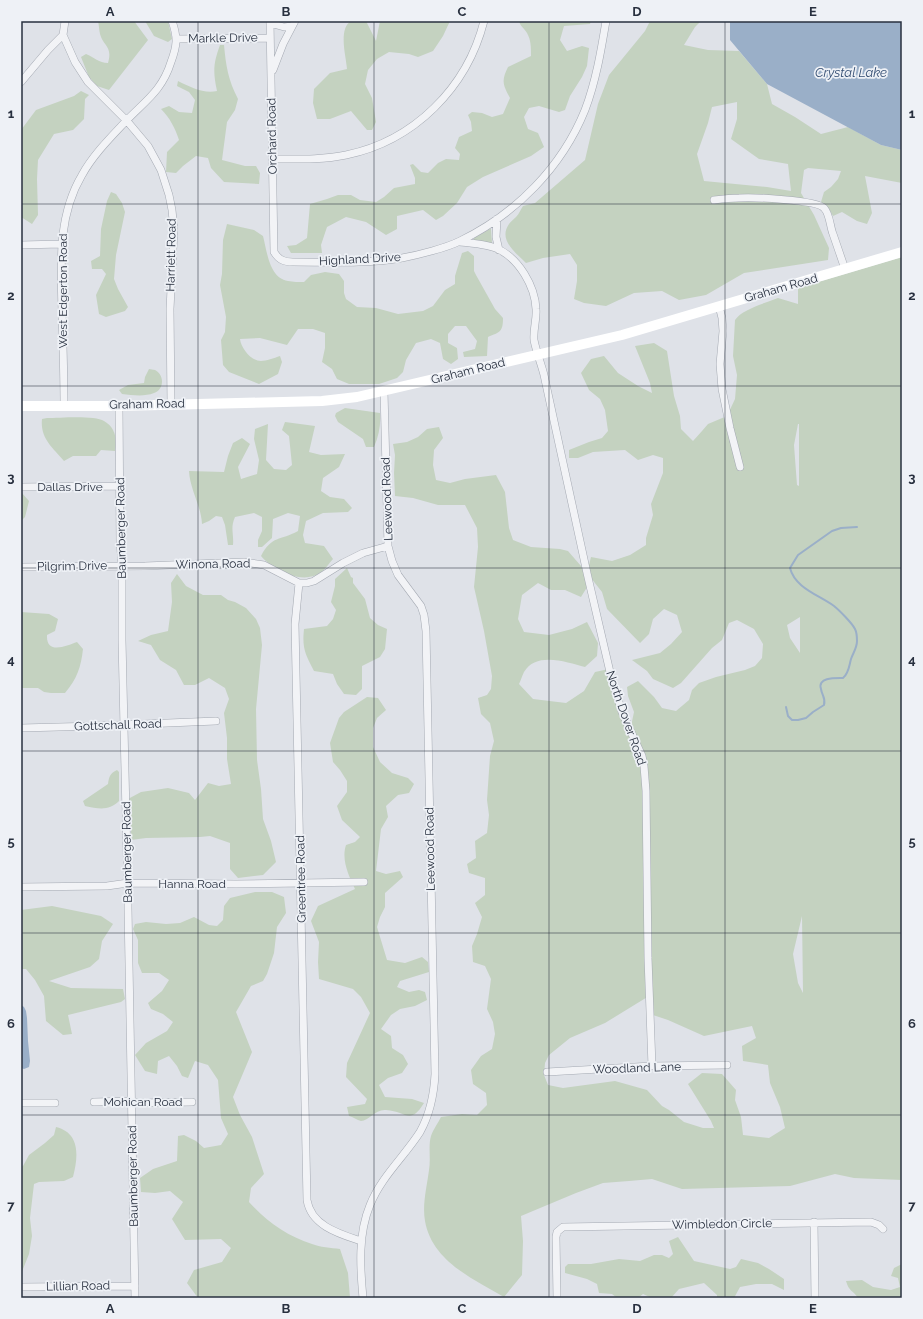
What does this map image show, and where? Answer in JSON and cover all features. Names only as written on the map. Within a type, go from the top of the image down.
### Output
[{"type":"main road","name":"Graham Road","points":[[21,406],[119,406],[322,401],[357,397],[622,335],[902,252]]},
{"type":"street","points":[[21,82],[63,35],[65,21]]},
{"type":"street","name":"West Edgerton Road","points":[[64,406],[61,244],[65,216],[81,176],[103,147],[127,120],[152,96],[164,81],[176,50],[176,39],[172,21]]},
{"type":"street","points":[[273,159],[316,159],[346,155],[380,144],[410,128],[430,112],[445,97],[462,75],[475,50],[484,21]]},
{"type":"street","name":"Highland Drive","points":[[274,252],[278,258],[287,262],[366,261],[408,256],[459,242],[497,219],[521,201],[536,186],[554,164],[574,134],[585,110],[592,88],[606,21]]},
{"type":"street","name":"Markle Drive","points":[[270,22],[278,27],[294,24]]},
{"type":"street","name":"Orchard Road","points":[[270,22],[274,252]]},
{"type":"street","name":"Markle Drive","points":[[272,72],[294,24]]},
{"type":"street","name":"Harriett Road","points":[[63,35],[76,62],[88,82],[127,120],[144,141],[154,156],[164,180],[172,210],[174,230],[170,309],[171,404]]},
{"type":"street","name":"Markle Drive","points":[[176,39],[270,38]]},
{"type":"street","points":[[714,200],[751,198],[793,201],[821,206],[827,212],[832,233],[846,269]]},
{"type":"street","points":[[497,219],[496,237],[499,250]]},
{"type":"street","points":[[459,242],[483,245],[499,250]]},
{"type":"street","points":[[21,245],[61,244]]},
{"type":"street","name":"North Dover Road","points":[[499,250],[512,260],[523,272],[532,289],[536,309],[534,338],[544,375],[610,672],[622,712],[640,751],[644,766],[646,791],[648,958],[652,1066]]},
{"type":"street","points":[[719,306],[723,331],[720,364],[722,389],[740,467]]},
{"type":"street","name":"Leewood Road","points":[[363,1298],[360,1265],[361,1241],[367,1214],[373,1197],[388,1174],[420,1132],[431,1106],[435,1082],[425,621],[423,610],[418,601],[394,568],[388,546],[384,391]]},
{"type":"street","name":"Baumberger Road","points":[[119,406],[120,541],[122,566],[135,1298]]},
{"type":"street","name":"Dallas Drive","points":[[21,487],[120,486]]},
{"type":"street","points":[[299,583],[314,582],[343,563],[363,553],[388,546]]},
{"type":"street","name":"Winona Road","points":[[122,566],[244,562],[269,567],[299,583]]},
{"type":"street","name":"Pilgrim Drive","points":[[21,567],[122,566]]},
{"type":"street","name":"Greentree Road","points":[[299,583],[295,624],[307,1200],[310,1212],[322,1224],[336,1232],[361,1241]]},
{"type":"street","name":"Gottschall Road","points":[[21,728],[216,721]]},
{"type":"street","name":"Hanna Road","points":[[21,887],[107,886],[128,883],[236,884],[364,882]]},
{"type":"street","name":"Woodland Lane","points":[[547,1072],[652,1066],[727,1065]]},
{"type":"street","name":"Mohican Road","points":[[94,1102],[192,1102]]},
{"type":"street","points":[[21,1103],[55,1103]]},
{"type":"street","points":[[814,1222],[815,1298]]},
{"type":"street","name":"Wimbledon Circle","points":[[557,1298],[556,1237],[557,1232],[566,1226],[871,1222],[879,1225],[883,1229]]},
{"type":"street","name":"Lillian Road","points":[[21,1287],[135,1286]]},
{"type":"green space","points":[[98,21],[134,21],[148,40],[109,90],[97,86],[89,77],[81,57],[86,54],[99,61],[108,63],[109,53],[101,38]]},
{"type":"green space","points":[[145,21],[168,21],[172,39],[168,42],[154,36]]},
{"type":"green space","points":[[351,21],[366,21],[376,41],[380,21],[450,21],[443,36],[433,51],[418,57],[409,54],[389,52],[377,59],[368,70],[365,84],[372,98],[376,122],[372,130],[367,130],[351,111],[330,119],[317,119],[313,103],[314,89],[330,73],[347,69],[344,50],[344,36],[347,25]]},
{"type":"green space","points":[[519,21],[591,21],[590,24],[564,26],[560,40],[567,51],[582,46],[589,48],[587,66],[570,96],[565,110],[559,112],[539,106],[529,108],[524,117],[528,129],[538,133],[544,147],[531,156],[483,177],[467,187],[457,203],[443,216],[436,220],[423,210],[397,216],[397,229],[386,235],[366,222],[346,217],[327,227],[321,245],[322,253],[291,253],[287,246],[296,245],[307,238],[310,204],[338,195],[351,195],[360,200],[376,202],[394,188],[415,184],[415,178],[410,165],[413,164],[421,172],[428,173],[438,163],[446,159],[459,160],[460,154],[455,148],[459,137],[472,131],[471,122],[468,115],[472,112],[482,113],[492,117],[503,114],[510,98],[504,83],[504,76],[508,67],[531,56],[529,38]]},
{"type":"green space","points":[[650,21],[701,21],[695,27],[684,45],[708,50],[739,51],[767,84],[772,104],[821,134],[848,127],[881,145],[902,150],[902,183],[865,176],[872,213],[867,224],[857,221],[842,212],[833,216],[829,209],[821,202],[824,192],[838,179],[841,171],[808,168],[804,170],[801,193],[814,215],[829,248],[828,260],[744,273],[706,295],[679,300],[662,291],[634,293],[606,306],[584,303],[574,299],[577,281],[577,265],[570,254],[543,258],[526,263],[509,245],[505,235],[506,230],[523,206],[535,203],[585,160],[598,104],[609,75],[645,31]],"holes":[[[737,102],[737,119],[731,139],[759,159],[788,164],[791,191],[767,187],[704,181],[697,154],[712,107]]]},
{"type":"green space","points":[[220,45],[224,45],[228,73],[238,99],[235,110],[227,122],[222,160],[245,166],[256,166],[260,173],[259,184],[224,182],[211,168],[208,158],[196,156],[176,173],[166,172],[167,152],[179,140],[172,123],[161,109],[169,106],[179,112],[192,113],[195,100],[189,92],[177,86],[178,81],[202,91],[217,91],[214,68]]},
{"type":"green space","points":[[81,91],[89,95],[85,99],[84,119],[73,130],[54,134],[38,160],[38,215],[32,224],[21,217],[21,130],[36,110],[74,96]]},
{"type":"green space","points":[[111,192],[116,194],[122,203],[125,212],[116,255],[114,279],[128,307],[125,311],[106,317],[99,314],[96,295],[106,274],[102,269],[92,269],[91,261],[100,256],[101,229],[107,201]]},
{"type":"green space","points":[[227,224],[254,230],[263,236],[270,263],[277,275],[282,279],[304,282],[311,275],[325,272],[339,274],[344,281],[344,293],[346,299],[357,307],[376,308],[398,314],[423,311],[433,306],[445,290],[455,284],[455,276],[462,253],[468,251],[474,256],[474,271],[476,275],[495,309],[503,318],[501,329],[488,337],[487,356],[464,357],[463,352],[475,349],[477,341],[466,326],[455,326],[448,334],[448,343],[457,348],[458,359],[451,364],[443,359],[440,343],[431,339],[416,343],[406,360],[403,372],[397,378],[379,384],[349,384],[337,379],[332,369],[322,362],[325,348],[325,333],[313,329],[298,329],[287,345],[260,338],[240,339],[242,346],[254,359],[261,361],[280,356],[282,362],[278,374],[259,384],[229,372],[223,365],[221,340],[225,332],[226,317],[220,285],[222,274],[223,240]]},
{"type":"green space","points":[[490,229],[492,243],[474,240],[474,238]]},
{"type":"green space","points":[[902,257],[902,1180],[854,1178],[835,1174],[790,1186],[682,1189],[652,1179],[603,1183],[521,1216],[523,1241],[522,1275],[504,1297],[467,1276],[445,1258],[429,1235],[424,1215],[425,1196],[430,1166],[430,1140],[432,1134],[441,1117],[462,1114],[477,1115],[487,1105],[486,1093],[473,1084],[471,1070],[481,1056],[492,1049],[495,1034],[493,1022],[487,1009],[491,979],[485,966],[473,962],[472,946],[482,917],[475,903],[485,895],[485,878],[469,873],[467,864],[476,858],[475,841],[487,833],[489,815],[487,800],[490,756],[494,741],[490,723],[481,714],[478,698],[487,695],[491,689],[492,676],[474,587],[478,547],[477,528],[465,505],[438,505],[413,498],[395,496],[395,455],[393,444],[407,442],[418,437],[427,429],[439,427],[443,438],[434,450],[433,465],[436,480],[450,483],[465,479],[496,475],[505,492],[509,528],[513,540],[531,547],[568,551],[581,566],[589,584],[581,597],[565,590],[551,590],[538,583],[522,595],[518,619],[524,632],[549,635],[572,629],[587,622],[598,643],[597,656],[585,667],[552,660],[536,662],[529,666],[524,672],[519,684],[533,699],[566,703],[584,691],[595,672],[609,669],[630,731],[634,712],[628,696],[627,687],[638,681],[654,697],[662,708],[676,711],[689,700],[692,690],[699,683],[755,666],[762,658],[763,644],[754,629],[737,620],[729,623],[722,640],[712,648],[681,683],[673,688],[653,679],[647,671],[632,660],[660,653],[671,644],[682,632],[677,615],[664,609],[653,619],[649,634],[640,643],[607,609],[602,592],[587,573],[591,557],[612,561],[630,555],[646,545],[646,538],[653,515],[651,504],[663,473],[663,458],[653,455],[638,460],[625,450],[593,452],[578,458],[569,458],[569,450],[602,438],[608,431],[605,410],[600,399],[589,390],[581,373],[591,359],[604,356],[618,373],[652,393],[650,383],[635,346],[654,343],[667,351],[674,396],[680,416],[681,429],[693,441],[708,424],[727,416],[735,399],[737,375],[733,356],[735,320],[743,313],[778,298],[798,304],[798,288]],"holes":[[[799,424],[799,486],[797,485],[794,445]],[[800,617],[800,653],[790,638],[787,625]],[[802,916],[803,993],[798,983],[793,954]],[[649,996],[653,1015],[704,1036],[752,1026],[756,1038],[742,1046],[743,1061],[768,1065],[770,1083],[780,1107],[785,1128],[769,1138],[743,1135],[741,1117],[735,1100],[736,1090],[722,1074],[702,1073],[688,1084],[714,1128],[703,1128],[684,1122],[662,1106],[647,1090],[615,1081],[563,1088],[548,1085],[544,1075],[545,1063],[549,1055],[570,1038],[605,1023]]]},
{"type":"green space","points":[[149,369],[155,370],[160,375],[162,382],[160,389],[150,394],[122,394],[119,390],[128,385],[144,383]]},
{"type":"green space","points":[[345,408],[380,413],[379,430],[374,447],[366,447],[363,439],[338,422],[335,416],[336,413]]},
{"type":"green space","points":[[85,417],[100,419],[111,427],[115,434],[115,451],[101,450],[96,456],[73,456],[64,461],[51,447],[43,432],[42,419]]},
{"type":"green space","points":[[285,422],[315,426],[309,452],[321,455],[345,454],[339,467],[323,478],[321,491],[330,497],[344,499],[352,508],[348,512],[323,513],[306,521],[303,535],[305,543],[324,546],[333,559],[322,572],[313,576],[297,577],[280,571],[261,556],[265,549],[273,541],[298,531],[300,516],[288,513],[273,519],[272,538],[262,547],[258,547],[258,540],[262,531],[262,517],[254,513],[235,517],[232,528],[233,545],[228,545],[225,525],[222,517],[216,516],[202,524],[200,510],[191,485],[189,471],[224,472],[233,443],[242,438],[250,444],[238,467],[241,479],[257,474],[259,460],[254,439],[255,429],[268,424],[266,460],[274,469],[286,470],[292,465],[289,436],[282,430]]},
{"type":"green space","points":[[21,492],[29,501],[25,517],[21,521]]},
{"type":"green space","points":[[347,568],[351,577],[353,578],[353,583],[365,599],[370,618],[378,625],[387,629],[385,649],[380,657],[362,666],[362,689],[356,695],[344,694],[337,684],[333,674],[314,671],[306,655],[303,641],[304,629],[327,626],[333,619],[336,610],[331,602],[335,579]]},
{"type":"green space","points":[[177,574],[186,586],[203,595],[221,595],[228,600],[246,608],[256,619],[260,628],[262,645],[256,709],[257,760],[263,819],[271,841],[276,862],[263,875],[238,878],[230,869],[230,843],[210,836],[146,838],[131,840],[131,812],[128,799],[141,792],[168,788],[189,793],[195,800],[208,783],[219,786],[231,784],[227,759],[227,738],[224,713],[229,699],[225,688],[209,678],[195,685],[184,685],[176,670],[160,660],[151,645],[138,641],[151,635],[168,631],[172,602],[171,583]]},
{"type":"green space","points":[[21,612],[49,614],[58,619],[55,631],[47,635],[50,645],[53,647],[58,648],[77,642],[83,649],[78,672],[73,683],[65,693],[44,692],[38,688],[21,688]]},
{"type":"green space","points":[[367,697],[378,698],[386,710],[377,718],[373,728],[373,747],[380,762],[392,773],[408,778],[414,784],[409,793],[398,795],[386,806],[388,817],[381,829],[376,871],[386,874],[400,871],[403,877],[385,893],[385,907],[377,927],[387,960],[405,963],[422,957],[428,962],[429,972],[400,981],[397,987],[409,992],[419,990],[425,992],[427,1000],[415,1006],[400,1009],[391,1015],[381,1029],[391,1036],[392,1048],[403,1055],[408,1064],[402,1073],[388,1078],[379,1085],[385,1097],[412,1099],[424,1103],[415,1114],[411,1116],[393,1111],[382,1110],[361,1121],[349,1116],[347,1107],[365,1104],[367,1099],[346,1077],[347,1063],[370,1013],[361,997],[353,989],[319,979],[319,942],[311,921],[318,906],[355,889],[346,868],[344,856],[346,845],[355,842],[360,837],[342,820],[337,806],[347,792],[347,781],[333,762],[330,743],[339,718],[344,712]]},
{"type":"green space","points":[[117,770],[119,772],[119,801],[108,808],[85,806],[83,801],[108,784],[110,776]]},
{"type":"green space","points":[[255,892],[272,892],[284,897],[286,913],[277,927],[274,953],[267,974],[263,981],[251,986],[236,1012],[252,1052],[233,1097],[240,1115],[252,1137],[264,1174],[251,1188],[249,1202],[270,1222],[294,1237],[315,1245],[340,1249],[348,1273],[350,1298],[198,1298],[187,1283],[194,1270],[222,1262],[231,1248],[221,1239],[185,1240],[172,1219],[183,1202],[170,1191],[155,1193],[141,1192],[140,1178],[153,1169],[177,1161],[178,1136],[184,1135],[196,1141],[204,1148],[221,1145],[228,1134],[221,1118],[218,1080],[208,1065],[195,1061],[188,1078],[182,1076],[177,1066],[169,1056],[158,1061],[157,1074],[145,1071],[135,1055],[146,1043],[167,1031],[173,1022],[163,1014],[151,1009],[148,1003],[162,991],[169,980],[159,973],[142,973],[138,963],[138,940],[133,929],[135,924],[146,922],[166,924],[180,923],[194,917],[209,925],[217,926],[223,920],[224,906],[230,898]]},
{"type":"green space","points":[[52,906],[101,916],[113,924],[102,941],[99,959],[90,967],[49,981],[71,988],[123,989],[125,999],[121,1002],[68,1015],[72,1034],[63,1035],[46,1021],[44,996],[35,980],[26,969],[21,969],[21,910]]},
{"type":"green space","points":[[56,1127],[64,1130],[74,1140],[76,1147],[76,1162],[73,1177],[64,1181],[39,1182],[34,1184],[30,1218],[32,1236],[29,1254],[21,1274],[21,1167],[29,1155],[54,1135]]},
{"type":"green space","points":[[678,1237],[694,1261],[730,1269],[736,1267],[741,1259],[758,1263],[784,1279],[784,1290],[772,1284],[756,1284],[740,1287],[734,1298],[717,1298],[717,1295],[704,1283],[679,1289],[671,1298],[652,1298],[643,1294],[638,1298],[617,1298],[612,1294],[599,1293],[597,1284],[587,1279],[565,1273],[565,1267],[568,1264],[591,1264],[619,1259],[640,1261],[654,1255],[662,1255],[669,1258],[673,1254],[669,1241]]},
{"type":"green space","points":[[902,1264],[902,1298],[858,1298],[847,1285],[846,1281],[862,1280],[873,1287],[891,1290],[900,1287],[898,1278],[891,1276],[894,1268]]},
{"type":"water","name":"Crystal Lake","points":[[730,21],[902,21],[902,150],[881,145],[767,84],[730,40]]},
{"type":"water","points":[[21,1005],[26,1011],[30,1061],[29,1067],[24,1069],[21,1068]]},
{"type":"waterway","points":[[786,707],[788,716],[792,720],[798,720],[806,718],[824,705],[825,701],[821,691],[822,682],[824,680],[843,678],[845,676],[857,641],[855,629],[851,623],[834,606],[802,586],[797,581],[790,568],[798,555],[832,531],[841,528],[857,527]]}]
